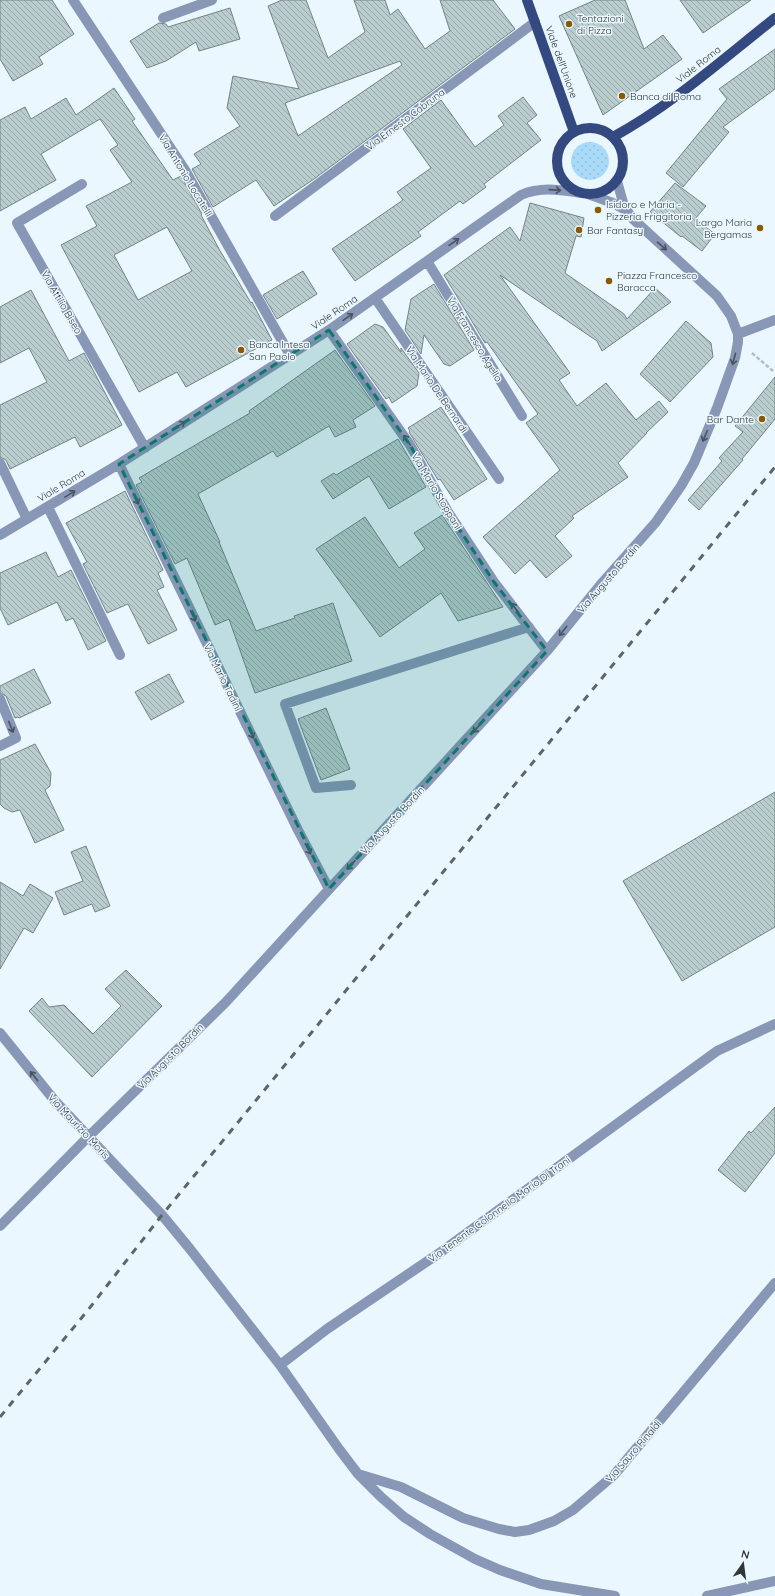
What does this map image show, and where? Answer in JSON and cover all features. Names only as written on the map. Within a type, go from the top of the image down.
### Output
[{"type":"main road","name":"Viale dell'Unione","points":[[527,0],[574,132]]},
{"type":"main road","name":"Viale Roma","points":[[613,136],[639,122],[676,96],[775,18]]},
{"type":"main road","points":[[585,194],[573,189],[565,182],[557,163],[558,153],[562,144],[574,132],[594,128],[613,136],[623,153],[624,163],[622,173],[617,181]]},
{"type":"main road","name":"Viale Roma","points":[[585,194],[599,193],[609,188],[617,181]]},
{"type":"street","name":"Via Antonio Locatelli","points":[[73,0],[185,170],[290,355]]},
{"type":"street","points":[[163,18],[212,0]]},
{"type":"street","name":"Via Ernesto Cabruna","points":[[275,216],[535,22]]},
{"type":"street","points":[[617,181],[622,200],[627,211],[644,230],[717,296],[731,316],[738,338],[775,320]]},
{"type":"street","name":"Via Attilio Biseo","points":[[82,184],[17,223],[145,448]]},
{"type":"street","name":"Viale Roma","points":[[0,535],[145,448],[329,330],[527,192],[542,189],[585,194]]},
{"type":"street","points":[[585,194],[607,200],[627,211]]},
{"type":"street","name":"Via Francesco Agello","points":[[427,261],[522,416]]},
{"type":"street","name":"Via Mario De Bernardi","points":[[375,298],[499,479]]},
{"type":"street","name":"Via Mario Stoppani","points":[[329,330],[410,445],[448,512],[490,575],[547,651]]},
{"type":"street","name":"Via Augusto Bordin","points":[[0,1226],[88,1137],[226,1002],[547,651],[602,583],[656,522],[681,486],[699,450],[730,374],[738,338]]},
{"type":"street","points":[[0,463],[27,519]]},
{"type":"street","name":"Via Mario Tadini","points":[[119,464],[298,830],[329,889]]},
{"type":"street","points":[[48,507],[120,655]]},
{"type":"street","points":[[351,785],[316,788],[285,704],[529,627]]},
{"type":"street","points":[[0,699],[16,738],[0,746]]},
{"type":"street","name":"Via Tenente Colonnello Mario Di Trani","points":[[280,1365],[326,1329],[438,1254],[717,1051],[775,1024]]},
{"type":"street","name":"Via Maurizio Moris","points":[[0,1033],[42,1086],[162,1215],[280,1365]]},
{"type":"street","name":"Via Sauro Rinaldi","points":[[358,1474],[401,1487],[463,1518],[499,1530],[515,1532],[529,1530],[554,1521],[574,1510],[614,1475],[775,1282]]},
{"type":"street","points":[[280,1365],[358,1474],[381,1498],[404,1517],[430,1534],[474,1559],[508,1573],[541,1584],[615,1596]]},
{"type":"street","points":[[707,1596],[775,1581]]},
{"type":"path","points":[[738,338],[772,371]]},
{"type":"highlighted area","points":[[329,330],[410,445],[448,512],[494,582],[547,651],[329,889],[119,464]]},
{"type":"shaded area","points":[[586,142],[594,142],[604,147],[608,154],[608,168],[604,175],[594,180],[586,180],[576,175],[574,172],[571,165],[571,157],[576,147],[579,145]]},
{"type":"building","points":[[0,0],[52,0],[74,34],[39,57],[43,64],[13,81],[0,59]]},
{"type":"building","points":[[282,0],[306,0],[328,58],[365,32],[354,0],[385,0],[390,15],[398,9],[425,49],[450,31],[440,0],[493,0],[515,29],[314,179],[274,206],[256,180],[213,207],[192,169],[201,164],[194,154],[240,126],[227,108],[233,76],[299,89],[268,6]],"holes":[[[400,61],[402,65],[298,136],[285,103]]]},
{"type":"building","points":[[595,0],[625,0],[644,49],[663,35],[682,59],[603,115],[559,16]]},
{"type":"building","points":[[680,0],[751,0],[703,33]]},
{"type":"building","points":[[230,8],[240,39],[199,51],[196,42],[166,61],[147,68],[130,41],[159,23],[166,24],[168,27]]},
{"type":"building","points":[[775,49],[775,89],[723,127],[729,132],[683,187],[666,173],[727,99],[719,89]]},
{"type":"building","points":[[114,88],[135,119],[132,121],[173,180],[181,176],[219,249],[251,303],[252,302],[272,340],[186,387],[177,372],[139,392],[61,245],[97,226],[86,206],[132,182],[110,150],[118,145],[100,119],[41,154],[56,180],[0,211],[0,120],[25,107],[31,119],[66,98],[76,115]],"holes":[[[167,227],[192,271],[138,300],[114,255]]]},
{"type":"building","points":[[523,97],[537,115],[527,123],[541,140],[484,184],[486,187],[463,204],[460,201],[418,232],[421,236],[355,281],[332,249],[403,200],[397,192],[431,168],[403,129],[441,100],[475,147],[504,125],[498,116]]},
{"type":"building","points":[[675,183],[706,206],[695,219],[715,234],[702,251],[682,236],[681,237],[650,212]]},
{"type":"building","points":[[530,203],[584,218],[581,237],[576,236],[565,273],[624,314],[627,319],[655,288],[671,302],[602,351],[597,341],[500,275],[570,373],[559,380],[577,406],[606,383],[636,420],[659,401],[668,412],[618,463],[628,477],[572,516],[574,518],[555,536],[572,556],[546,578],[530,560],[515,574],[483,537],[560,470],[526,423],[538,414],[487,342],[485,343],[444,275],[510,227],[520,241]]},
{"type":"building","points":[[303,271],[317,294],[277,319],[263,295]]},
{"type":"building","points":[[434,284],[474,350],[450,366],[444,364],[424,335],[421,354],[405,330],[411,299]]},
{"type":"building","points":[[31,290],[69,361],[84,353],[122,425],[80,447],[75,437],[10,469],[6,460],[0,457],[0,405],[47,382],[29,348],[0,363],[0,307]]},
{"type":"building","points":[[686,321],[711,343],[713,357],[670,402],[640,374]]},
{"type":"building","points":[[375,324],[383,327],[401,352],[401,348],[419,373],[417,386],[392,403],[389,397],[386,399],[347,344]]},
{"type":"building","points":[[335,350],[375,406],[353,420],[356,427],[335,437],[329,426],[277,457],[273,451],[198,494],[220,542],[256,631],[333,603],[352,661],[255,693],[229,619],[215,625],[187,558],[175,564],[136,485],[142,482],[139,478],[250,413],[249,411]]},
{"type":"building","points":[[775,377],[775,419],[742,459],[743,460],[699,510],[688,500],[722,461],[719,458],[743,432],[735,426]]},
{"type":"building","points":[[441,407],[487,479],[454,500],[440,479],[438,480],[408,428]]},
{"type":"building","points":[[398,439],[426,487],[389,509],[369,476],[333,499],[321,481],[334,473],[336,475]]},
{"type":"building","points":[[125,491],[163,570],[158,573],[164,587],[157,590],[177,630],[148,644],[128,604],[107,613],[83,564],[87,562],[66,523]]},
{"type":"building","points":[[442,515],[503,607],[458,621],[441,593],[380,637],[316,549],[365,517],[399,568],[425,549],[414,533]]},
{"type":"building","points":[[46,552],[58,577],[71,570],[106,641],[88,650],[73,618],[66,621],[57,602],[8,625],[0,608],[0,573]]},
{"type":"building","points":[[34,669],[51,703],[19,718],[15,718],[6,696],[0,693],[0,686]]},
{"type":"building","points":[[169,674],[184,702],[151,720],[135,692]]},
{"type":"building","points":[[326,708],[350,769],[321,780],[298,719]]},
{"type":"building","points":[[35,744],[51,773],[50,786],[45,790],[64,830],[35,843],[20,810],[12,812],[0,804],[0,760]]},
{"type":"building","points":[[775,792],[775,927],[682,981],[623,881]]},
{"type":"building","points":[[86,846],[110,906],[95,912],[92,904],[64,915],[55,892],[83,881],[71,852]]},
{"type":"building","points":[[0,882],[23,896],[30,884],[53,898],[33,933],[24,928],[0,969]]},
{"type":"building","points":[[126,970],[162,1006],[92,1077],[29,1011],[42,998],[49,1007],[64,1005],[93,1034],[121,1006],[105,989]]},
{"type":"building","points":[[775,1107],[775,1153],[745,1192],[718,1170],[749,1131],[751,1133]]},
{"type":"railway","points":[[0,1417],[88,1310],[162,1215],[775,467]]},
{"type":"place","name":"Tentazioni di Pizza","points":[[569,24]]},
{"type":"place","name":"Banca di Roma","points":[[622,96]]},
{"type":"place","name":"Isidoro e Maria - Pizzeria Friggitoria","points":[[598,210]]},
{"type":"place","name":"Largo Maria Bergamas","points":[[760,228]]},
{"type":"place","name":"Bar Fantasy","points":[[579,230]]},
{"type":"place","name":"Piazza Francesco Baracca","points":[[609,281]]},
{"type":"place","name":"Banca Intesa San Paolo","points":[[241,350]]},
{"type":"place","name":"Bar Dante","points":[[762,419]]}]
